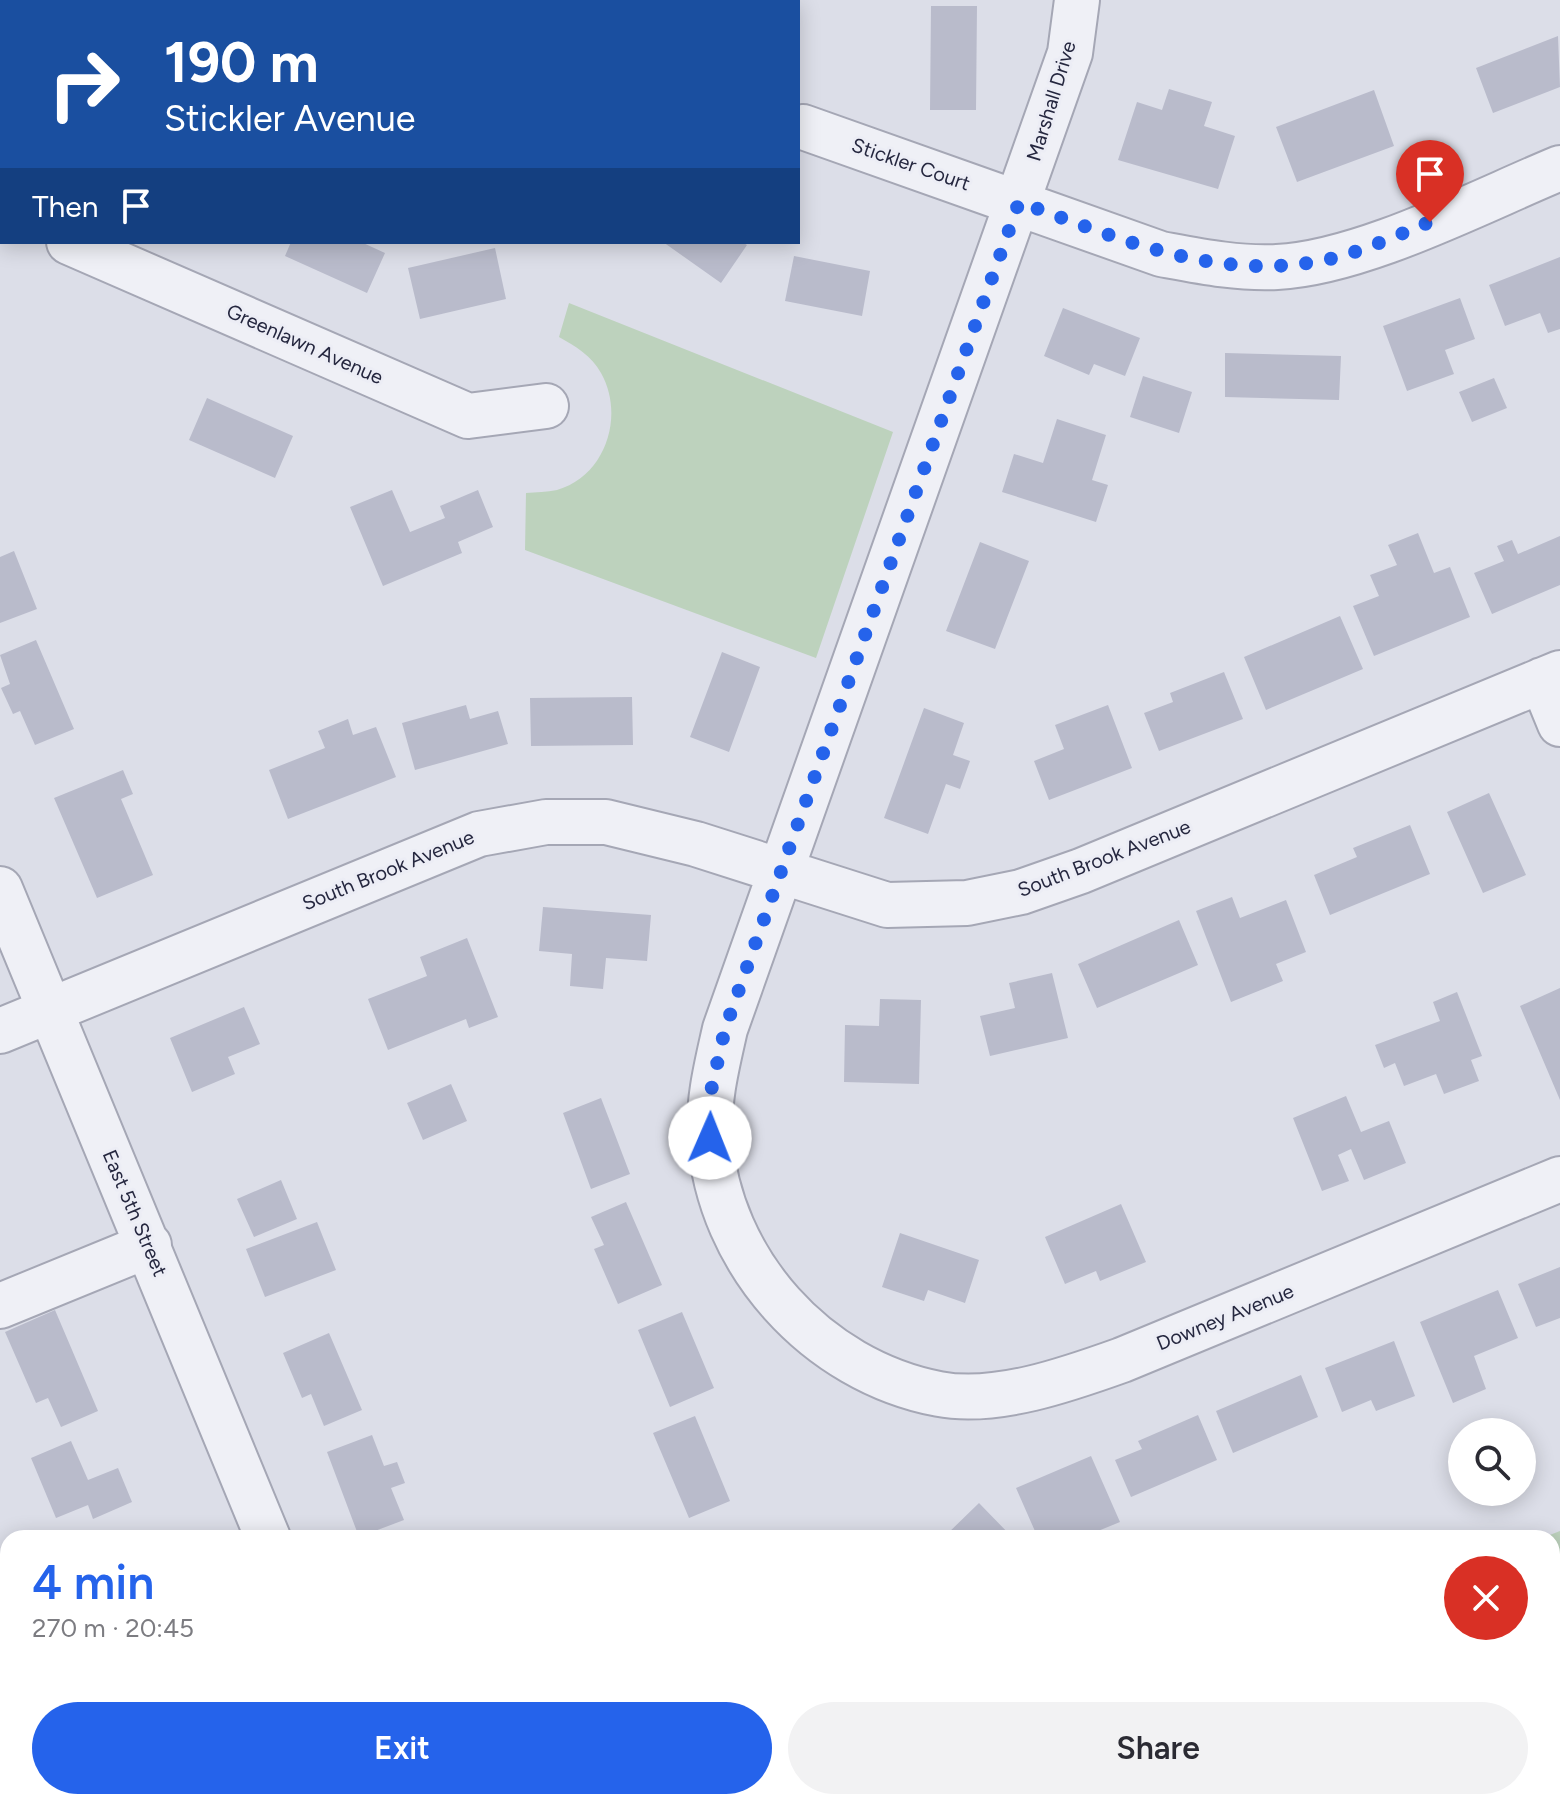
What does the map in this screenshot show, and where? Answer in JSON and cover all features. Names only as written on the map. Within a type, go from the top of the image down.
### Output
[{"type":"street","name":"Marshall Drive","points":[[878,1377],[829,1348],[770,1291],[736,1235],[719,1188],[710,1138],[711,1091],[725,1029],[779,872],[1070,53],[1077,0]]},
{"type":"street","name":"Stickler Court","points":[[803,127],[1161,254],[1217,265],[1277,267],[1323,260],[1378,243],[1560,168]]},
{"type":"street","name":"Greenlawn Avenue","points":[[74,244],[468,416],[546,406]]},
{"type":"street","name":"South Brook Avenue","points":[[0,1031],[270,917],[492,831],[546,822],[606,822],[696,844],[887,905],[967,903],[1021,892],[1081,871],[1551,676]]},
{"type":"street","points":[[1551,676],[1560,724]]},
{"type":"street","name":"East 5th Street","points":[[0,889],[265,1530]]},
{"type":"street","name":"Downey Avenue","points":[[878,1377],[941,1395],[1013,1393],[1062,1382],[1560,1179]]},
{"type":"street","points":[[0,1306],[149,1245]]},
{"type":"green space","points":[[569,303],[893,432],[816,658],[525,550],[526,493],[557,490],[574,483],[588,472],[599,458],[611,425],[608,390],[601,373],[588,357],[559,337]]},
{"type":"building","points":[[931,6],[977,6],[976,110],[930,110]]},
{"type":"building","points":[[1558,36],[1560,87],[1493,113],[1476,68]]},
{"type":"building","points":[[1169,89],[1212,102],[1204,126],[1235,136],[1218,189],[1118,160],[1137,102],[1162,110]]},
{"type":"building","points":[[1374,90],[1394,146],[1297,182],[1276,127]]},
{"type":"building","points":[[290,244],[365,244],[385,253],[367,293],[285,256]]},
{"type":"building","points":[[666,244],[747,245],[721,283]]},
{"type":"building","points":[[495,248],[506,299],[420,319],[408,268]]},
{"type":"building","points":[[794,256],[870,271],[862,316],[785,301]]},
{"type":"building","points":[[1560,257],[1560,329],[1548,333],[1540,313],[1505,326],[1489,285]]},
{"type":"building","points":[[1460,298],[1475,339],[1445,350],[1454,374],[1407,391],[1383,326]]},
{"type":"building","points":[[1063,308],[1140,338],[1125,376],[1094,364],[1089,375],[1044,356]]},
{"type":"building","points":[[1225,353],[1341,356],[1339,400],[1225,397]]},
{"type":"building","points":[[1143,376],[1192,392],[1179,433],[1130,417]]},
{"type":"building","points":[[1494,378],[1507,408],[1472,422],[1459,392]]},
{"type":"building","points":[[207,398],[293,436],[275,478],[189,440]]},
{"type":"building","points":[[1057,419],[1106,435],[1092,480],[1108,485],[1096,522],[1002,492],[1014,454],[1043,463]]},
{"type":"building","points":[[392,490],[410,532],[445,518],[440,506],[478,490],[493,527],[458,542],[462,553],[383,586],[350,507]]},
{"type":"building","points":[[1418,533],[1434,573],[1450,567],[1470,617],[1374,656],[1353,606],[1379,596],[1370,575],[1397,565],[1388,545]]},
{"type":"building","points":[[1560,536],[1560,585],[1492,614],[1474,573],[1504,561],[1497,546],[1512,540],[1518,554]]},
{"type":"building","points":[[980,542],[1029,561],[995,649],[946,631]]},
{"type":"building","points":[[14,551],[37,609],[0,623],[0,557]]},
{"type":"building","points":[[1340,616],[1363,669],[1266,710],[1244,657]]},
{"type":"building","points":[[36,640],[74,729],[35,745],[20,711],[13,714],[1,688],[10,684],[0,655]]},
{"type":"building","points":[[722,652],[760,667],[729,752],[690,737]]},
{"type":"building","points":[[1224,672],[1243,719],[1159,751],[1144,713],[1173,702],[1170,693]]},
{"type":"building","points":[[632,697],[633,745],[531,746],[530,698]]},
{"type":"building","points":[[466,705],[470,719],[498,711],[508,744],[415,770],[402,723]]},
{"type":"building","points":[[1108,705],[1132,768],[1049,800],[1034,761],[1064,749],[1055,725]]},
{"type":"building","points":[[924,708],[964,723],[953,755],[970,761],[960,789],[946,784],[928,834],[884,818]]},
{"type":"building","points":[[348,719],[353,735],[376,727],[396,777],[288,819],[269,770],[325,748],[318,731]]},
{"type":"building","points":[[123,770],[133,794],[121,799],[153,875],[97,898],[54,798]]},
{"type":"building","points":[[1489,793],[1526,875],[1483,893],[1447,812]]},
{"type":"building","points":[[1410,825],[1430,874],[1330,915],[1314,875],[1357,857],[1353,848]]},
{"type":"building","points":[[1232,897],[1240,918],[1286,900],[1306,952],[1276,964],[1283,981],[1231,1002],[1196,911]]},
{"type":"building","points":[[543,907],[651,915],[647,961],[606,958],[603,989],[570,986],[572,954],[539,951]]},
{"type":"building","points":[[1179,920],[1198,965],[1097,1008],[1078,964]]},
{"type":"building","points":[[467,938],[498,1017],[469,1028],[466,1019],[388,1050],[368,999],[427,976],[420,957]]},
{"type":"building","points":[[1052,973],[1068,1038],[990,1056],[980,1016],[1015,1008],[1009,983]]},
{"type":"building","points":[[1560,988],[1560,1100],[1520,1006]]},
{"type":"building","points":[[1457,992],[1482,1056],[1471,1060],[1479,1081],[1444,1094],[1436,1074],[1404,1086],[1395,1063],[1384,1068],[1375,1045],[1440,1021],[1433,1002]]},
{"type":"building","points":[[880,999],[921,1000],[919,1084],[844,1082],[845,1025],[879,1026]]},
{"type":"building","points":[[244,1007],[260,1044],[228,1057],[235,1074],[192,1092],[170,1038]]},
{"type":"building","points":[[451,1084],[467,1121],[423,1140],[407,1103]]},
{"type":"building","points":[[1346,1096],[1361,1132],[1389,1121],[1406,1163],[1364,1180],[1351,1149],[1338,1155],[1349,1181],[1322,1191],[1293,1118]]},
{"type":"building","points":[[601,1098],[630,1174],[591,1189],[563,1113]]},
{"type":"building","points":[[281,1180],[297,1219],[254,1237],[237,1199]]},
{"type":"building","points":[[626,1202],[662,1285],[618,1304],[594,1249],[604,1245],[591,1217]]},
{"type":"building","points":[[1121,1204],[1146,1262],[1100,1281],[1096,1271],[1065,1284],[1045,1237]]},
{"type":"building","points":[[317,1222],[336,1270],[265,1297],[246,1249]]},
{"type":"building","points":[[900,1233],[979,1260],[965,1303],[928,1290],[924,1301],[882,1287]]},
{"type":"building","points":[[1560,1267],[1560,1318],[1536,1327],[1518,1284]]},
{"type":"building","points":[[1498,1290],[1518,1338],[1474,1356],[1486,1389],[1453,1403],[1420,1322]]},
{"type":"building","points":[[55,1310],[98,1411],[61,1427],[48,1398],[36,1403],[5,1332]]},
{"type":"building","points":[[682,1312],[714,1388],[670,1407],[638,1330]]},
{"type":"building","points":[[329,1333],[362,1410],[324,1426],[311,1394],[302,1398],[283,1353]]},
{"type":"building","points":[[1394,1341],[1415,1396],[1376,1411],[1371,1400],[1342,1412],[1325,1368]]},
{"type":"building","points":[[1301,1375],[1318,1417],[1233,1453],[1216,1411]]},
{"type":"building","points":[[1198,1415],[1217,1460],[1131,1497],[1115,1460],[1142,1449],[1138,1441]]},
{"type":"building","points":[[695,1416],[730,1501],[689,1518],[653,1433]]},
{"type":"building","points":[[372,1435],[384,1466],[397,1462],[405,1483],[391,1488],[404,1520],[378,1530],[356,1530],[327,1452]]},
{"type":"building","points":[[71,1441],[88,1480],[118,1468],[132,1502],[93,1519],[88,1505],[56,1518],[31,1458]]},
{"type":"building","points":[[1091,1456],[1120,1522],[1100,1530],[1034,1530],[1016,1488]]},
{"type":"building","points":[[979,1503],[1005,1530],[951,1530]]},
{"type":"route","points":[[710,1138],[711,1091],[725,1029],[1019,202],[1161,254],[1217,265],[1277,267],[1323,260],[1430,222]]}]
